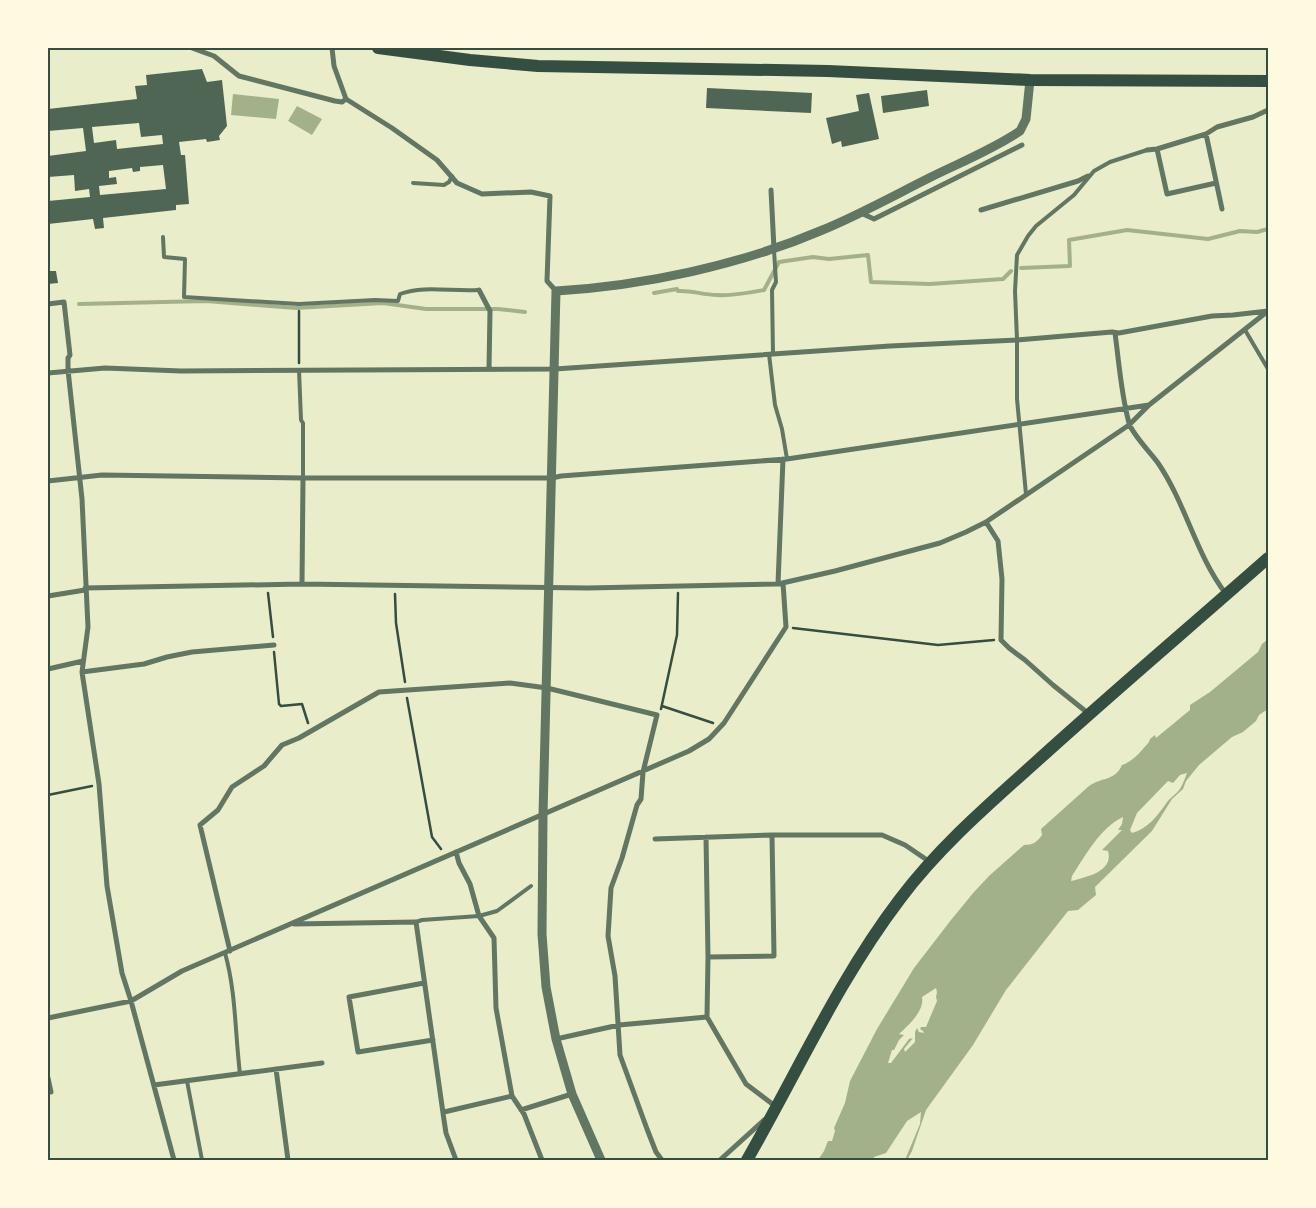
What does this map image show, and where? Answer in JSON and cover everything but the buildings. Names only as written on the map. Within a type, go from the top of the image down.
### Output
[{"type":"highway","points":[[378,48],[470,60],[538,66],[828,71],[1030,80],[1268,81]]},
{"type":"highway","points":[[747,1160],[841,988],[900,899],[930,862],[985,808],[1089,714],[1268,558]]},
{"type":"street","points":[[192,48],[214,56],[239,76],[335,101],[342,102],[346,99]]},
{"type":"street","points":[[332,48],[334,66],[346,99],[415,143],[437,160],[458,183],[482,194],[531,192],[550,196],[547,281],[556,291],[543,815],[542,934],[546,987],[556,1039],[572,1094],[601,1160]]},
{"type":"street","points":[[556,291],[654,279],[708,268],[819,232],[861,213],[1020,131],[1026,118],[1030,80]]},
{"type":"street","points":[[1147,150],[1157,149],[1206,134],[1217,127],[1252,117],[1268,110]]},
{"type":"street","points":[[1206,134],[1222,209]]},
{"type":"street","points":[[861,213],[874,220],[1022,145]]},
{"type":"street","points":[[1157,149],[1167,194],[1216,183]]},
{"type":"street","points":[[981,210],[1078,181],[1088,176]]},
{"type":"street","points":[[771,190],[774,248]]},
{"type":"street","points":[[479,290],[490,311],[489,369]]},
{"type":"street","points":[[48,304],[64,302],[70,355],[68,370],[80,476],[88,627],[82,672],[98,784],[107,886],[122,973],[174,1160]]},
{"type":"street","points":[[48,373],[105,368],[181,371],[555,369],[1115,333],[1212,316],[1268,311]]},
{"type":"street","points":[[48,596],[85,589],[302,584],[678,587],[780,583],[836,571],[940,543],[986,522],[1130,426],[1149,405],[1268,311]]},
{"type":"street","points":[[1115,333],[1130,426],[1157,462],[1174,489],[1203,555],[1227,595]]},
{"type":"street","points":[[48,480],[102,475],[303,478],[552,478],[785,459],[1126,410],[1149,405]]},
{"type":"street","points":[[48,1018],[131,1001],[182,971],[689,752],[709,739],[722,725],[786,627],[780,583],[785,459]]},
{"type":"street","points":[[302,584],[303,478]]},
{"type":"street","points":[[986,522],[998,541],[1002,579],[1001,640],[1053,686],[1089,714]]},
{"type":"street","points":[[82,672],[144,664],[192,652],[274,645]]},
{"type":"street","points":[[48,669],[83,661]]},
{"type":"street","points":[[227,952],[200,825],[218,810],[232,787],[255,774],[282,745],[310,732],[379,692],[500,682],[547,688],[657,716],[643,772],[641,799],[637,805],[622,858],[611,888],[608,936],[615,976],[620,1054],[656,1152],[662,1160]]},
{"type":"street","points":[[655,839],[882,834],[913,850],[930,862]]},
{"type":"street","points":[[708,957],[774,956],[772,835]]},
{"type":"street","points":[[706,837],[707,1017],[746,1084],[777,1108],[720,1160]]},
{"type":"street","points":[[456,852],[459,863],[470,884],[480,916],[494,938],[496,1008],[512,1096],[521,1110],[542,1160]]},
{"type":"street","points":[[290,924],[416,922],[446,1133],[456,1160]]},
{"type":"street","points":[[424,983],[349,996],[358,1052],[433,1040]]},
{"type":"street","points":[[556,1039],[619,1024],[707,1017]]},
{"type":"street","points":[[154,1085],[322,1063]]},
{"type":"street","points":[[276,1070],[288,1160]]},
{"type":"street","points":[[48,1078],[51,1092]]},
{"type":"street","points":[[521,1110],[572,1094]]},
{"type":"street","points":[[444,1112],[512,1096]]},
{"type":"lane","points":[[1026,494],[1017,399],[1015,291],[1018,256],[1028,236],[1036,226],[1074,195],[1094,171],[1110,162],[1147,150]]},
{"type":"lane","points":[[412,184],[444,185],[450,182],[452,176]]},
{"type":"lane","points":[[163,238],[164,256],[185,259],[184,297],[307,304],[375,300],[398,301],[400,294],[417,289],[479,290]]},
{"type":"lane","points":[[774,248],[776,282],[772,290],[771,354],[775,405],[782,429],[785,459]]},
{"type":"lane","points":[[1245,330],[1268,369]]},
{"type":"lane","points":[[299,370],[301,420],[303,423],[303,478]]},
{"type":"lane","points":[[416,922],[480,916],[497,912],[531,886]]},
{"type":"lane","points":[[227,952],[232,978],[240,1074]]},
{"type":"lane","points":[[187,1080],[202,1160]]},
{"type":"path","points":[[299,311],[299,370]]},
{"type":"path","points":[[395,584],[396,623],[432,837],[446,856]]},
{"type":"path","points":[[267,585],[280,704],[285,706],[302,704],[310,732]]},
{"type":"path","points":[[657,716],[661,711],[676,635],[678,587]]},
{"type":"path","points":[[786,627],[938,645],[1001,640]]},
{"type":"path","points":[[662,706],[722,725]]},
{"type":"path","points":[[48,795],[98,784]]},
{"type":"shaded area","points":[[233,94],[279,99],[276,119],[231,115]]},
{"type":"shaded area","points":[[297,106],[322,119],[312,135],[288,121]]},
{"type":"shaded area","points":[[1268,639],[1268,709],[1259,715],[1256,721],[1243,732],[1232,737],[1199,765],[1186,781],[1183,789],[1172,799],[1152,831],[1095,887],[1096,895],[1078,910],[1068,911],[1006,990],[973,1045],[926,1110],[907,1160],[905,1160],[920,1124],[921,1112],[907,1121],[886,1153],[874,1157],[873,1160],[818,1160],[828,1141],[832,1141],[834,1128],[845,1103],[850,1081],[877,1029],[914,968],[974,892],[1024,845],[1032,844],[1036,841],[1042,835],[1041,829],[1089,786],[1116,774],[1122,765],[1137,755],[1150,739],[1155,735],[1156,738],[1190,710],[1190,705],[1210,692],[1258,652],[1262,644]],"holes":[[[1187,773],[1180,789],[1148,825],[1132,833],[1130,830],[1137,813],[1168,781],[1173,783],[1180,775]],[[1123,817],[1122,824],[1118,830],[1122,830],[1102,850],[1108,851],[1109,858],[1107,864],[1097,872],[1071,881],[1072,876],[1088,851],[1100,835]],[[936,988],[937,1001],[926,1027],[921,1027],[920,1029],[924,1033],[919,1032],[917,1028],[915,1042],[905,1052],[904,1049],[913,1038],[909,1039],[891,1063],[888,1063],[892,1050],[894,1050],[904,1035],[899,1034],[911,1022],[921,1007],[922,997]]]},
{"type":"waterway","points":[[1021,268],[1070,266],[1069,240],[1127,230],[1208,239],[1240,231],[1257,232],[1268,229]]},
{"type":"waterway","points":[[654,293],[677,289],[678,291],[712,295],[729,295],[764,290],[779,262],[813,257],[829,259],[868,255],[871,282],[930,284],[1003,279],[1011,271]]},
{"type":"waterway","points":[[79,304],[206,301],[296,308],[383,303],[426,309],[498,309],[525,312]]}]
